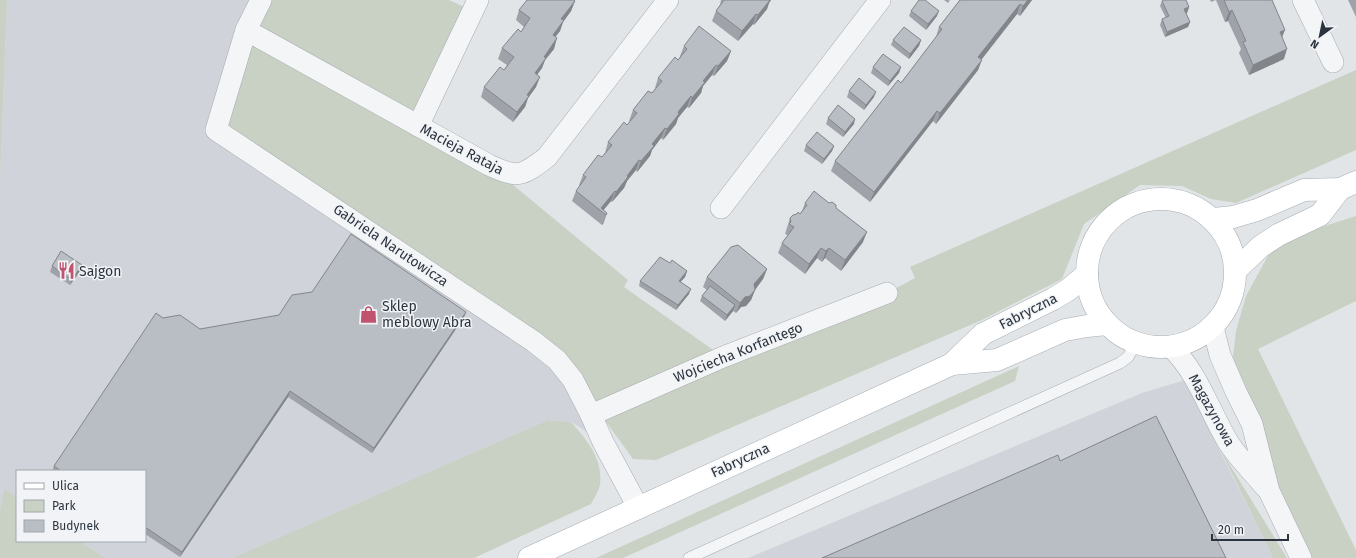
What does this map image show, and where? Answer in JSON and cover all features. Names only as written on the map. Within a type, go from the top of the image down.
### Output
[{"type":"street","name":"Gabriela Narutowicza","points":[[261,0],[246,30],[216,130],[533,341],[557,360],[573,380],[603,442],[638,507]]},
{"type":"street","points":[[418,126],[478,0]]},
{"type":"street","name":"Macieja Rataja","points":[[246,30],[489,165],[505,173],[519,174],[529,171],[548,157],[668,0]]},
{"type":"street","points":[[721,208],[880,0]]},
{"type":"street","points":[[1303,0],[1333,62]]},
{"type":"street","points":[[1214,219],[1233,217],[1257,210],[1304,190],[1348,186]]},
{"type":"street","points":[[1236,270],[1260,247],[1278,235],[1320,215],[1348,186]]},
{"type":"street","points":[[1153,198],[1175,199],[1196,207],[1214,219],[1230,243],[1236,270],[1235,286],[1231,301],[1223,315],[1213,327],[1201,336],[1187,343],[1171,347],[1154,347],[1136,343],[1120,335],[1099,313],[1092,301],[1088,288],[1087,274],[1089,252],[1099,232],[1113,216],[1132,204],[1153,198]]},
{"type":"street","name":"Fabryczna","points":[[952,364],[983,334],[1053,299],[1068,290],[1087,274]]},
{"type":"street","name":"Wojciecha Korfantego","points":[[591,415],[723,357],[887,293]]},
{"type":"street","name":"Fabryczna","points":[[529,558],[952,364],[997,360],[1065,330],[1108,324]]},
{"type":"street","name":"Magazynowa","points":[[1213,327],[1220,355],[1252,424],[1268,491],[1301,558]]},
{"type":"street","name":"Magazynowa","points":[[1171,347],[1183,358],[1196,379],[1229,443],[1268,491]]},
{"type":"lane","points":[[689,558],[1120,363],[1128,357],[1136,343]]},
{"type":"shaded area","points":[[7,0],[261,0],[533,341],[603,442],[571,422],[548,420],[232,558],[105,558],[81,542],[146,542],[146,470],[16,470],[16,497],[4,490],[0,510],[0,182]]},
{"type":"shaded area","points":[[1185,380],[1273,558],[748,558],[1142,393]]},
{"type":"green space","points":[[0,0],[7,0],[0,182]]},
{"type":"green space","points":[[261,0],[449,0],[473,11],[418,126],[489,165],[628,280],[624,287],[723,357],[887,293],[915,278],[910,267],[1356,70],[1356,150],[1236,203],[1211,199],[1182,186],[1140,185],[1084,224],[1062,279],[982,320],[656,460],[633,459],[599,412],[573,380],[216,130]]},
{"type":"green space","points":[[1356,216],[1356,301],[1258,349],[1356,550],[1356,558],[1301,558],[1269,491],[1233,357],[1236,331],[1246,296],[1269,254],[1282,244],[1312,230]]},
{"type":"green space","points":[[1019,366],[1015,381],[623,558],[596,558]]},
{"type":"green space","points":[[548,420],[571,422],[593,450],[599,466],[600,484],[591,504],[474,558],[232,558]]},
{"type":"green space","points":[[1220,449],[1287,558],[1273,558]]},
{"type":"green space","points":[[4,489],[16,497],[16,542],[81,542],[105,558],[0,558],[0,510]]},
{"type":"building","points":[[527,0],[575,1],[561,19],[564,20],[553,35],[557,38],[544,57],[546,58],[535,73],[540,77],[527,95],[529,96],[517,112],[484,87],[500,67],[504,70],[514,57],[502,48],[518,29],[521,32],[530,18],[519,10]]},
{"type":"building","points":[[724,0],[770,0],[742,31],[716,11]]},
{"type":"building","points":[[919,0],[925,0],[939,11],[928,24],[911,11]]},
{"type":"building","points":[[960,0],[1028,0],[1023,6],[1020,4],[978,57],[982,60],[940,113],[937,111],[874,192],[835,161],[898,80],[901,83],[942,29],[939,27]]},
{"type":"building","points":[[1186,0],[1189,7],[1184,9],[1190,22],[1167,32],[1162,19],[1169,16],[1162,1]]},
{"type":"building","points":[[1224,0],[1272,0],[1285,30],[1280,32],[1287,49],[1253,65],[1243,42],[1246,41],[1232,10],[1229,12]]},
{"type":"building","points":[[699,26],[731,51],[718,66],[716,65],[703,81],[705,82],[678,112],[679,114],[667,129],[665,128],[652,144],[654,146],[641,161],[639,160],[627,176],[628,177],[601,208],[607,213],[606,215],[576,191],[586,177],[583,175],[598,155],[602,157],[612,145],[608,142],[624,122],[627,125],[637,113],[633,110],[648,91],[652,93],[662,81],[658,78],[675,57],[678,60],[687,49],[684,46]]},
{"type":"building","points":[[904,27],[921,40],[910,54],[893,40]]},
{"type":"building","points":[[883,54],[901,67],[890,81],[873,67]]},
{"type":"building","points":[[859,78],[876,92],[866,105],[849,91]]},
{"type":"building","points":[[838,105],[855,119],[845,132],[828,118]]},
{"type":"building","points":[[817,132],[834,146],[824,159],[806,145]]},
{"type":"building","points":[[814,191],[829,203],[832,202],[836,205],[836,208],[867,232],[845,260],[829,248],[826,251],[821,248],[809,264],[782,243],[794,227],[789,224],[791,222],[790,218],[798,212],[800,214],[807,205],[805,203]]},
{"type":"building","points":[[351,234],[466,312],[374,448],[290,391],[182,552],[146,528],[146,470],[60,470],[54,466],[156,313],[163,318],[180,315],[200,329],[279,315],[292,295],[312,292]]},
{"type":"building","points":[[738,245],[767,269],[754,284],[755,290],[750,296],[745,297],[740,303],[707,277],[731,247]]},
{"type":"building","points":[[61,251],[82,265],[72,280],[52,266]]},
{"type":"building","points":[[660,257],[670,263],[672,260],[687,271],[679,281],[691,289],[678,305],[640,281]]},
{"type":"building","points":[[710,286],[735,305],[727,315],[702,296]]},
{"type":"building","points":[[1156,416],[1226,558],[822,558],[1058,455],[1060,461]]},
{"type":"place","name":"Sajgon","points":[[66,271]]},
{"type":"place","name":"Sklep meblowy Abra","points":[[369,314]]}]
